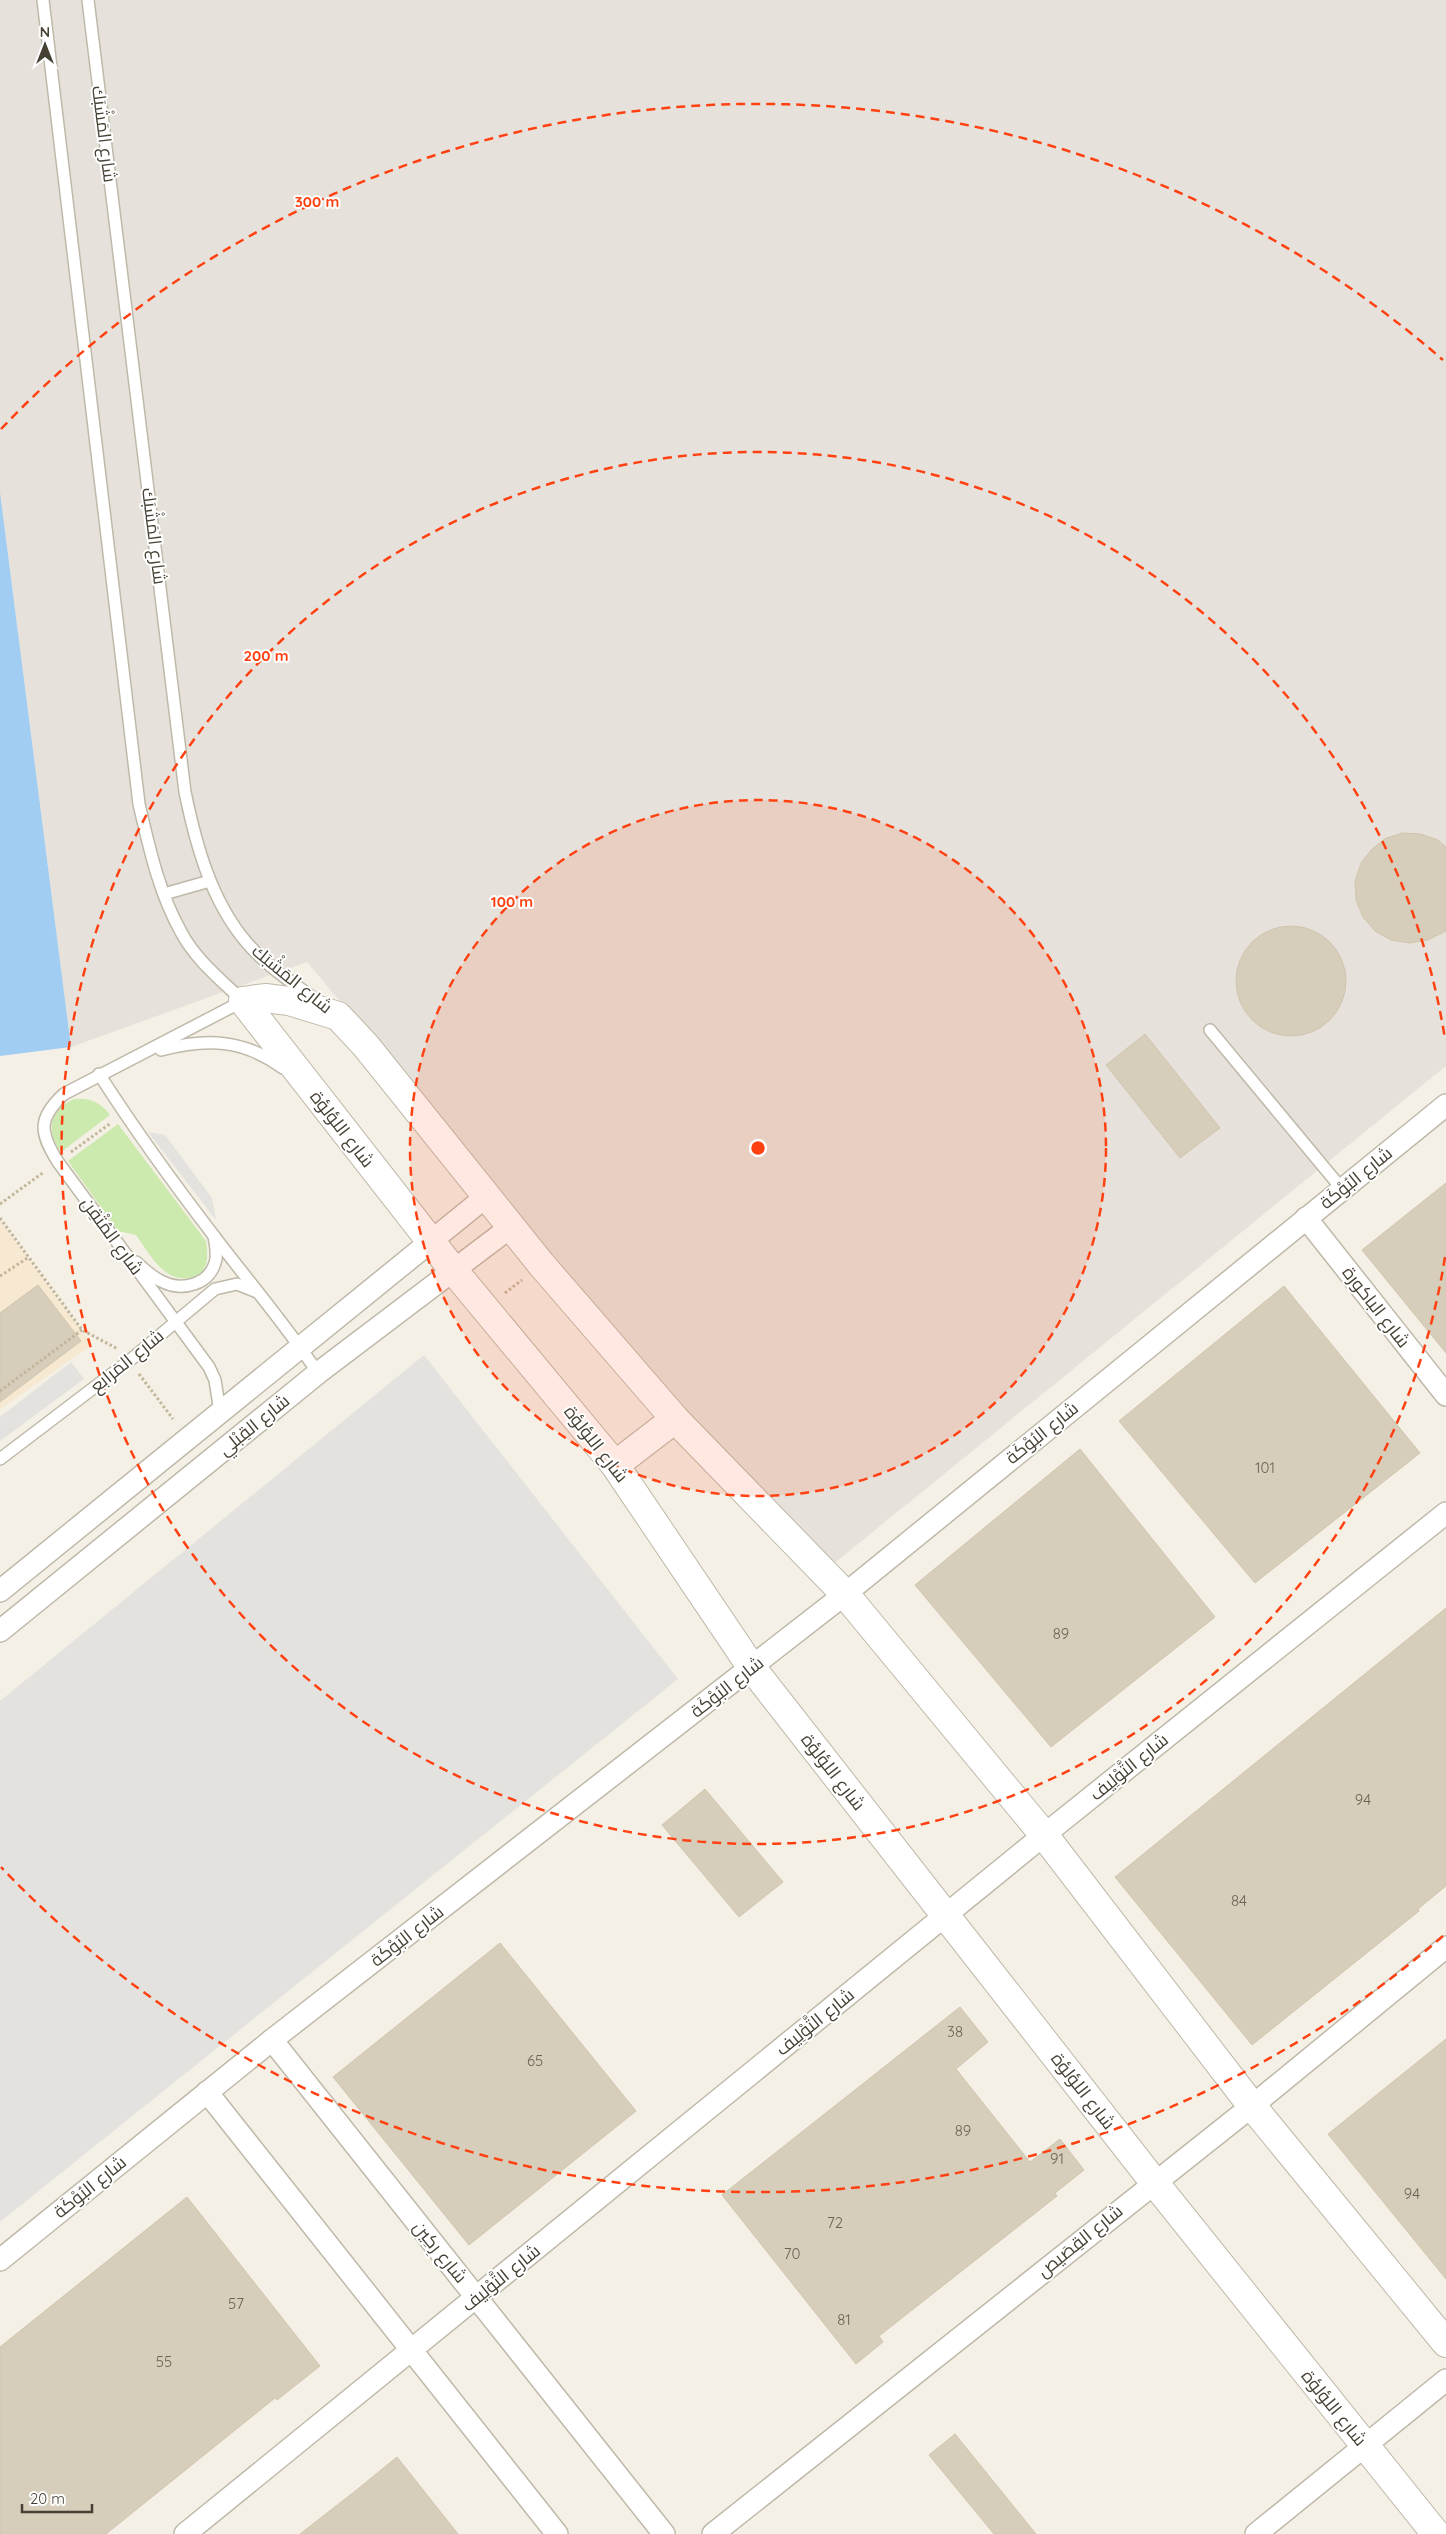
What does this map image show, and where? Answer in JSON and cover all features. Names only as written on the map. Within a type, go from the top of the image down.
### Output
[{"type":"street","points":[[243,1001],[265,998],[289,1001],[338,1016],[366,1046],[542,1264],[676,1419],[845,1594],[1044,1835],[1252,2106],[1446,2343]]},
{"type":"street","name":"شارع اللؤلؤة","points":[[243,1001],[454,1271],[615,1465],[752,1668],[1154,2182],[1436,2534]]},
{"type":"street","name":"شارع البُوْكَة","points":[[0,2260],[272,2040],[845,1594],[1446,1105]]},
{"type":"street","name":"شارع القِبْلي","points":[[0,1591],[220,1412],[302,1348],[488,1195]]},
{"type":"street","name":"شارع الباكورة","points":[[1306,1218],[1446,1395]]},
{"type":"street","name":"شارع القِبْلي","points":[[0,1630],[318,1373],[512,1226]]},
{"type":"street","points":[[615,1465],[676,1419]]},
{"type":"street","name":"شارع التَّوْلِيف","points":[[185,2534],[1044,1835],[1446,1513]]},
{"type":"street","name":"شارع القِصَيص","points":[[713,2534],[1252,2106],[1446,1947]]},
{"type":"street","name":"شارع رِكِين","points":[[272,2040],[664,2534]]},
{"type":"street","points":[[207,2092],[557,2534]]},
{"type":"street","points":[[1256,2534],[1446,2380]]},
{"type":"lane","points":[[43,0],[139,804],[164,894],[181,933],[209,968],[243,1001]]},
{"type":"lane","name":"شارع المَشْبَك","points":[[88,0],[185,792],[192,824],[210,881],[222,906],[247,943],[282,976],[338,1016]]},
{"type":"lane","points":[[164,894],[210,881]]},
{"type":"lane","name":"شارع المُتْقِن","points":[[220,1412],[215,1380],[210,1366],[121,1250],[58,1162],[47,1145],[43,1130],[46,1115],[64,1094],[99,1074],[140,1056],[243,1001]]},
{"type":"lane","points":[[1210,1030],[1342,1189]]},
{"type":"lane","points":[[140,1056],[175,1046],[209,1041],[240,1046],[270,1059],[306,1084]]},
{"type":"lane","points":[[99,1074],[124,1113],[214,1236],[302,1348],[318,1373]]},
{"type":"lane","points":[[121,1250],[159,1281],[188,1286],[204,1280],[213,1266],[216,1258],[214,1236]]},
{"type":"lane","name":"شارع المَرابع","points":[[0,1459],[129,1361],[215,1289],[237,1284],[259,1293]]},
{"type":"path","points":[[0,1218],[82,1330],[120,1350]]},
{"type":"path","points":[[0,1276],[29,1257]]},
{"type":"path","points":[[486,1309],[542,1264]]},
{"type":"path","points":[[0,1391],[82,1330]]},
{"type":"path","points":[[136,1370],[173,1419]]},
{"type":"shaded area","points":[[0,0],[1446,0],[1446,1066],[821,1574],[307,962],[71,1047],[0,492]]},
{"type":"shaded area","points":[[148,1132],[165,1135],[212,1198],[216,1220]]},
{"type":"shaded area","points":[[0,1220],[92,1345],[0,1409]]},
{"type":"shaded area","points":[[424,1355],[678,1679],[0,2222],[0,1701]]},
{"type":"shaded area","points":[[71,1362],[84,1379],[0,1441],[0,1417]]},
{"type":"green space","points":[[74,1099],[85,1099],[95,1102],[110,1115],[61,1152],[53,1136],[52,1121],[60,1109]]},
{"type":"green space","points":[[118,1124],[206,1241],[206,1264],[199,1275],[193,1278],[180,1278],[167,1273],[155,1261],[136,1235],[118,1231],[68,1161]]},
{"type":"water","points":[[0,492],[71,1047],[0,1056]]},
{"type":"building","points":[[1403,833],[1421,834],[1438,840],[1446,847],[1446,931],[1428,940],[1410,943],[1391,940],[1375,931],[1363,917],[1356,900],[1355,881],[1361,863],[1372,849],[1386,838]]},
{"type":"building","points":[[1291,926],[1312,930],[1330,942],[1342,960],[1346,981],[1342,1002],[1330,1020],[1312,1032],[1291,1036],[1270,1032],[1252,1020],[1240,1002],[1236,981],[1240,960],[1252,942],[1270,930]]},
{"type":"building","points":[[1145,1034],[1220,1128],[1180,1158],[1106,1065]]},
{"type":"building","points":[[1446,1183],[1446,1353],[1362,1250]]},
{"type":"building","points":[[38,1285],[81,1341],[0,1402],[0,1313]]},
{"type":"building","points":[[1284,1286],[1420,1453],[1255,1583],[1119,1421]]},
{"type":"building","points":[[1080,1449],[1215,1617],[1051,1747],[915,1585]]},
{"type":"building","points":[[1446,1608],[1446,1886],[1418,1909],[1419,1911],[1252,2045],[1115,1877]]},
{"type":"building","points":[[705,1789],[783,1882],[739,1917],[662,1825]]},
{"type":"building","points":[[500,1943],[636,2111],[469,2245],[333,2077]]},
{"type":"building","points":[[960,2007],[988,2042],[956,2069],[1030,2162],[1060,2139],[1084,2170],[1055,2193],[1057,2196],[879,2336],[883,2342],[856,2364],[722,2195]]},
{"type":"building","points":[[1446,2039],[1446,2279],[1328,2134]]},
{"type":"building","points":[[187,2197],[320,2366],[277,2400],[275,2398],[106,2534],[0,2534],[0,2347]]},
{"type":"building","points":[[955,2434],[1036,2534],[994,2534],[929,2455]]},
{"type":"building","points":[[397,2457],[458,2534],[300,2534],[354,2492]]}]
